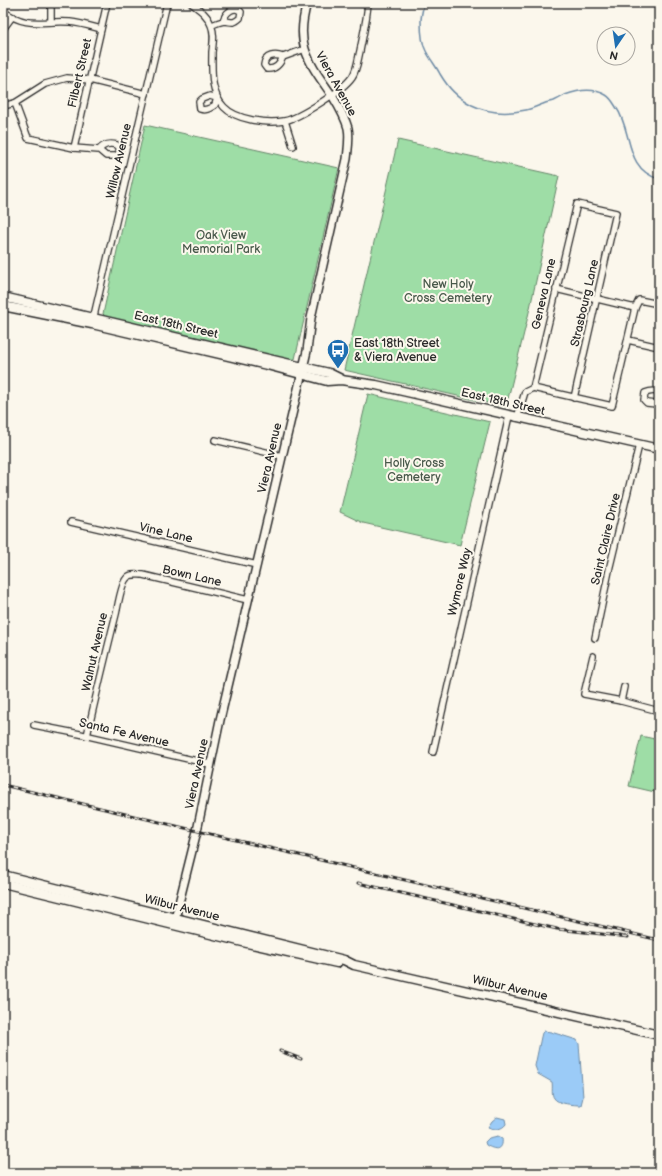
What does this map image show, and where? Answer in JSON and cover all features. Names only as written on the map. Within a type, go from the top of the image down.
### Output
[{"type":"main road","name":"East 18th Street","points":[[3,297],[267,365],[302,370],[327,381],[341,380],[376,385],[659,449]]},
{"type":"main road","name":"East 18th Street","points":[[3,306],[93,321]]},
{"type":"main road","name":"Wilbur Avenue","points":[[3,876],[51,891],[343,965],[354,965],[659,1035]]},
{"type":"main road","name":"Wilbur Avenue","points":[[3,883],[51,891]]},
{"type":"street","points":[[51,3],[51,22]]},
{"type":"street","name":"Filbert Street","points":[[74,148],[107,3]]},
{"type":"street","name":"Willow Avenue","points":[[93,321],[167,3]]},
{"type":"street","points":[[191,3],[203,11],[212,25],[214,38],[212,51],[213,87],[217,98],[224,108],[237,116],[252,120],[270,122],[285,121],[298,116],[347,84],[353,76],[366,22],[368,3],[359,3]]},
{"type":"street","name":"Viera Avenue","points":[[175,922],[197,831],[210,764],[302,370],[311,318],[347,159],[348,128],[341,111],[312,64],[305,48],[302,30],[307,3]]},
{"type":"street","points":[[3,11],[12,17],[28,22],[69,22],[101,29]]},
{"type":"street","points":[[3,29],[12,17]]},
{"type":"street","points":[[212,25],[224,21]]},
{"type":"street","points":[[283,57],[305,48]]},
{"type":"street","points":[[3,106],[15,103],[45,84],[67,78],[90,80],[146,94]]},
{"type":"street","points":[[15,103],[28,138],[74,148],[99,150]]},
{"type":"street","points":[[285,121],[293,146]]},
{"type":"street","name":"Strasbourg Lane","points":[[574,398],[616,213],[577,204]]},
{"type":"street","name":"Geneva Lane","points":[[532,388],[577,204]]},
{"type":"street","points":[[556,289],[635,308]]},
{"type":"street","points":[[532,388],[612,406],[635,308],[639,300],[659,304]]},
{"type":"street","points":[[628,340],[659,347]]},
{"type":"street","name":"Wymore Way","points":[[433,752],[513,417],[525,392],[532,388]]},
{"type":"street","points":[[659,393],[657,391],[645,393],[644,400],[647,403],[659,403]]},
{"type":"street","points":[[215,440],[282,456]]},
{"type":"street","name":"Saint Claire Drive","points":[[595,638],[610,566],[639,445]]},
{"type":"street","name":"Vine Lane","points":[[71,522],[257,565]]},
{"type":"street","name":"Bown Lane","points":[[130,575],[143,575],[248,600]]},
{"type":"street","name":"Walnut Avenue","points":[[87,736],[124,583],[126,578],[130,575]]},
{"type":"street","points":[[593,656],[584,694],[621,701],[659,711]]},
{"type":"street","points":[[621,701],[624,687]]},
{"type":"street","name":"Santa Fe Avenue","points":[[34,725],[210,764]]},
{"type":"green space","name":"Oak View Memorial Park","points":[[145,125],[339,168],[295,359],[290,360],[106,317],[103,314]]},
{"type":"green space","name":"New Holy Cross Cemetery","points":[[398,140],[559,176],[530,308],[506,407],[344,370]]},
{"type":"green space","name":"Holly Cross Cemetery","points":[[368,394],[490,422],[460,545],[363,523],[340,512]]},
{"type":"green space","points":[[641,736],[659,740],[659,793],[629,786]]},
{"type":"water","points":[[544,1031],[577,1040],[579,1044],[583,1097],[581,1105],[566,1104],[556,1100],[553,1095],[552,1082],[538,1074],[535,1066],[542,1033]]},
{"type":"water","points":[[497,1117],[505,1119],[506,1124],[498,1129],[488,1127],[492,1121]]},
{"type":"water","points":[[498,1136],[502,1138],[500,1148],[495,1149],[486,1145],[485,1142],[489,1138]]},
{"type":"waterway","points":[[424,3],[421,21],[422,36],[425,48],[429,57],[447,84],[462,99],[478,108],[485,110],[512,112],[530,109],[554,101],[565,95],[586,90],[596,91],[606,95],[614,103],[621,117],[634,158],[640,167],[648,174],[659,179]]},
{"type":"railway","points":[[3,785],[659,940]]},
{"type":"railway","points":[[358,883],[557,929],[628,937]]},
{"type":"railway","points":[[280,1051],[301,1059]]},
{"type":"place","name":"East 18th Street & Viera Avenue","points":[[338,370]]}]
